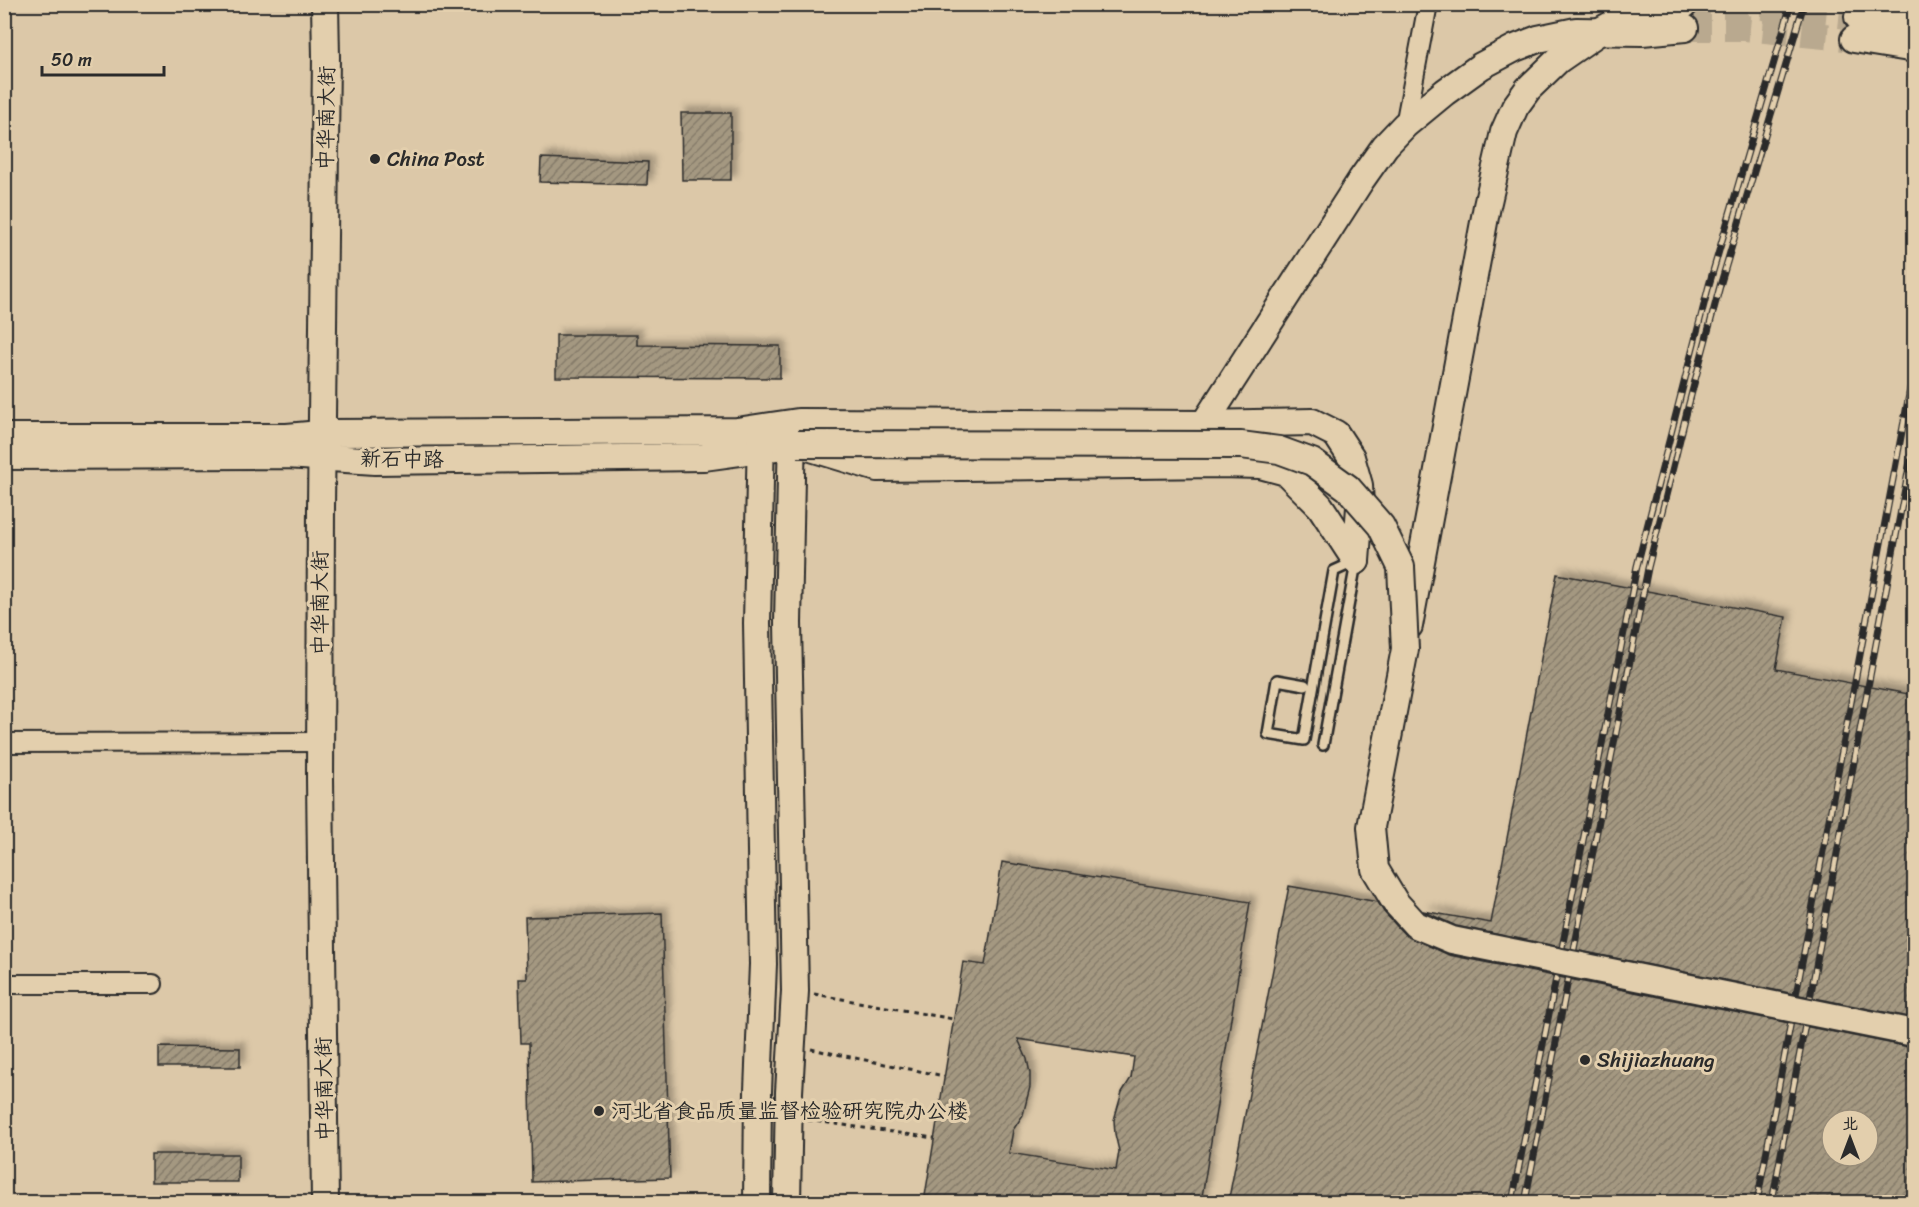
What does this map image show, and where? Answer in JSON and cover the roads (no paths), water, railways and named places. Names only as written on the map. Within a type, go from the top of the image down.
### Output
[{"type":"main road","name":"中华南大街","points":[[309,4],[314,446],[309,1203]]},
{"type":"main road","name":"中华南大街","points":[[314,446],[326,69],[325,4]]},
{"type":"main road","points":[[1684,17],[1640,9],[1600,31],[1558,60],[1528,89],[1515,107],[1504,132],[1487,206],[1371,827],[1375,869],[1395,902],[1416,925],[1452,940],[1914,1033]]},
{"type":"main road","points":[[1856,28],[1911,37]]},
{"type":"main road","points":[[1185,465],[1204,424],[1361,180],[1385,146],[1405,125],[1481,66],[1515,48],[1538,39],[1576,31],[1600,31]]},
{"type":"main road","points":[[794,437],[1312,422],[1336,434],[1351,457],[1359,485],[1360,507],[1356,561]]},
{"type":"main road","points":[[753,436],[763,964],[758,1091],[757,1203]]},
{"type":"main road","name":"新石中路","points":[[4,437],[287,437],[314,446]]},
{"type":"main road","name":"新石中路","points":[[4,456],[275,455],[314,446],[794,437]]},
{"type":"main road","points":[[794,437],[1241,444],[1279,450],[1312,462],[1348,488],[1382,525],[1401,567],[1405,650]]},
{"type":"main road","points":[[794,437],[877,468],[1260,465],[1286,471],[1320,506],[1356,561]]},
{"type":"main road","points":[[787,1203],[788,1118],[795,991],[788,623],[794,437]]},
{"type":"main road","name":"中华南大街","points":[[312,742],[325,1203]]},
{"type":"street","points":[[1405,125],[1428,4]]},
{"type":"street","points":[[4,743],[312,742]]},
{"type":"street","points":[[4,984],[153,984]]},
{"type":"lane","points":[[1305,685],[1277,680],[1268,734],[1304,740],[1334,571],[1356,561]]},
{"type":"lane","points":[[1323,745],[1356,561]]},
{"type":"tunnel","points":[[1684,5],[1746,5],[1858,17]]},
{"type":"tunnel","points":[[1685,28],[1745,28],[1854,39]]},
{"type":"railway","points":[[1512,1202],[1637,566],[1709,285],[1791,4]]},
{"type":"railway","points":[[1525,1202],[1648,568],[1720,286],[1804,4]]},
{"type":"railway","points":[[1757,1202],[1914,368]]},
{"type":"railway","points":[[1772,1202],[1914,440]]},
{"type":"place","name":"China Post","points":[[375,159]]},
{"type":"place","name":"Shijiazhuang","points":[[1585,1060]]},
{"type":"place","name":"河北省食品质量监督检验研究院办公楼","points":[[599,1111]]}]
